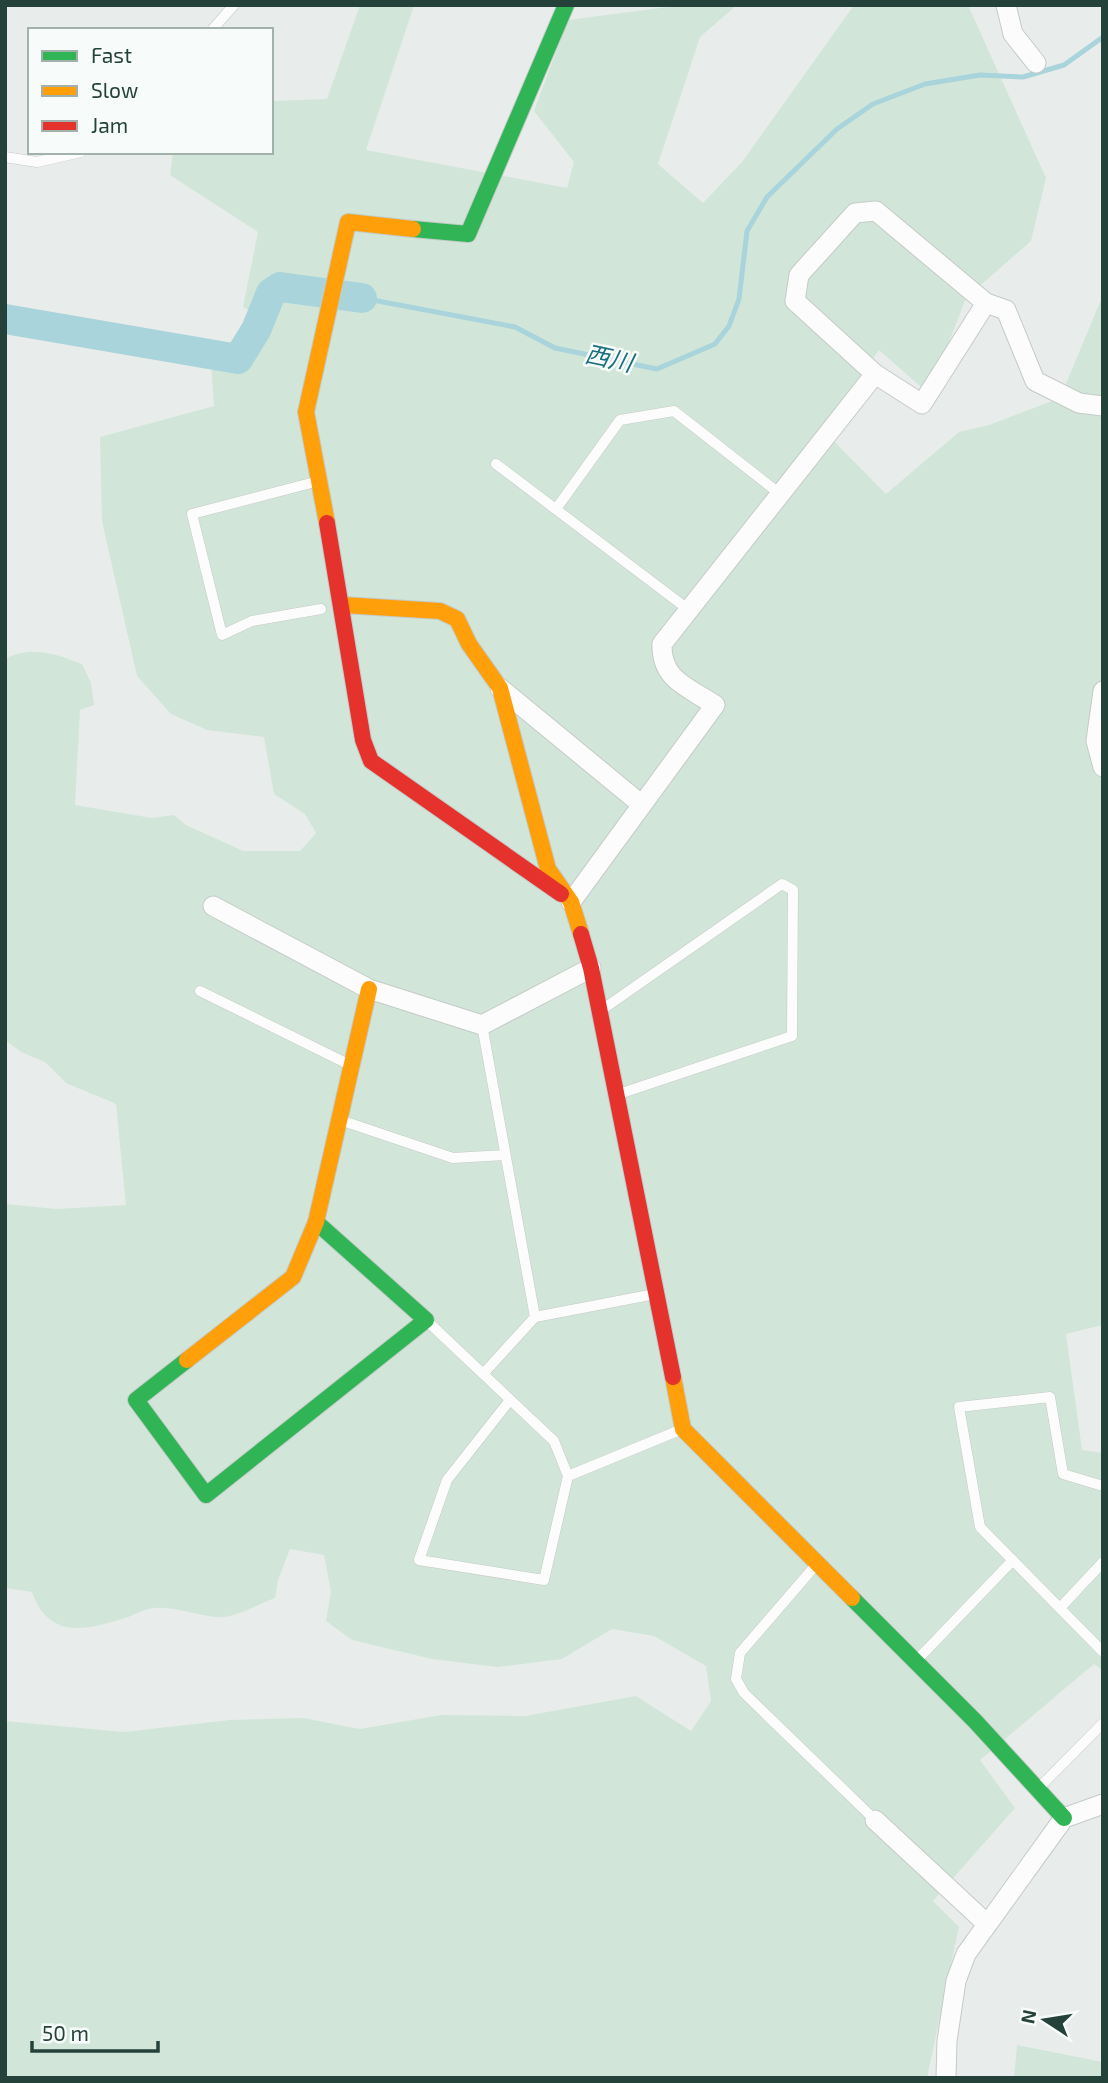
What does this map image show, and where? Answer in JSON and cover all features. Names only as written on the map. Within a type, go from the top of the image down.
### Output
[{"type":"street","points":[[566,5],[468,233],[348,222],[306,412],[343,605],[363,740],[371,761],[572,902]]},
{"type":"street","points":[[1006,5],[1013,34],[1035,63]]},
{"type":"street","points":[[986,303],[922,404],[875,374],[795,301],[799,275],[855,213],[876,211],[986,303],[1006,310],[1035,381],[1079,403],[1103,406]]},
{"type":"street","points":[[572,902],[715,705],[667,672],[662,660],[662,644],[875,374]]},
{"type":"street","points":[[343,605],[440,611],[457,619],[469,644],[500,688],[642,804]]},
{"type":"street","points":[[500,688],[548,869],[572,902],[591,968],[682,1429],[975,1721],[1064,1818]]},
{"type":"street","points":[[1103,691],[1096,741],[1103,767]]},
{"type":"street","points":[[213,906],[369,989],[482,1025],[591,968]]},
{"type":"street","points":[[316,1222],[426,1320],[206,1494],[136,1400],[293,1277],[316,1222],[369,989]]},
{"type":"street","points":[[946,2078],[947,2041],[956,1981],[966,1954],[1064,1818],[1103,1804]]},
{"type":"street","points":[[875,1820],[986,1923]]},
{"type":"lane","points":[[214,28],[234,5]]},
{"type":"lane","points":[[5,157],[37,162],[72,154]]},
{"type":"lane","points":[[556,509],[620,421],[674,411],[780,494]]},
{"type":"lane","points":[[496,464],[689,610]]},
{"type":"lane","points":[[319,481],[192,514],[222,635],[253,621],[321,610]]},
{"type":"lane","points":[[599,1011],[782,884],[793,890],[792,1036],[616,1095]]},
{"type":"lane","points":[[200,991],[352,1066]]},
{"type":"lane","points":[[482,1025],[535,1317]]},
{"type":"lane","points":[[340,1119],[453,1158],[505,1154]]},
{"type":"lane","points":[[483,1374],[535,1317],[656,1294]]},
{"type":"lane","points":[[426,1320],[510,1399],[554,1441],[568,1476],[544,1580],[419,1560],[447,1480],[510,1399]]},
{"type":"lane","points":[[1103,1486],[1063,1474],[1050,1397],[958,1407],[980,1527],[1103,1652]]},
{"type":"lane","points":[[568,1476],[682,1429]]},
{"type":"lane","points":[[914,1663],[1013,1560]]},
{"type":"lane","points":[[1059,1608],[1103,1562]]},
{"type":"lane","points":[[816,1564],[740,1654],[736,1679],[744,1693],[875,1820]]},
{"type":"lane","points":[[1038,1789],[1103,1723]]},
{"type":"green space","points":[[360,5],[414,5],[366,150],[567,188],[574,162],[534,111],[568,20],[683,5],[737,5],[700,37],[658,164],[703,203],[742,162],[854,5],[968,5],[1046,178],[1031,241],[966,298],[929,394],[879,350],[822,429],[886,494],[959,432],[989,425],[1060,398],[1103,295],[1103,1325],[1066,1334],[1082,1450],[1103,1453],[1103,1671],[1094,1664],[980,1760],[1015,1808],[933,1901],[959,1927],[927,2078],[5,2078],[5,1721],[124,1732],[230,1720],[303,1718],[360,1729],[441,1715],[525,1716],[636,1696],[691,1731],[711,1701],[706,1666],[654,1636],[612,1629],[562,1659],[497,1667],[432,1659],[352,1640],[326,1621],[331,1592],[324,1555],[290,1549],[278,1580],[275,1598],[224,1617],[155,1608],[96,1626],[70,1627],[48,1618],[32,1592],[5,1588],[5,1204],[57,1209],[126,1205],[116,1104],[66,1083],[45,1062],[21,1052],[5,1040],[5,659],[24,652],[44,652],[82,664],[91,683],[94,705],[80,710],[75,805],[152,818],[174,815],[186,825],[243,851],[300,851],[316,833],[305,814],[274,794],[264,737],[207,730],[171,714],[137,676],[102,521],[100,437],[214,406],[210,346],[236,351],[255,314],[243,307],[258,232],[170,175],[173,154],[273,154],[273,101],[327,99]]},
{"type":"green space","points":[[1017,2045],[1103,2062],[1103,2078],[1014,2078]]},
{"type":"waterway","name":"西川","points":[[362,298],[515,327],[555,348],[657,369],[715,344],[729,326],[739,299],[747,231],[767,197],[837,129],[873,104],[925,84],[980,75],[1023,77],[1064,65],[1103,37]]},
{"type":"waterway","name":"西川","points":[[5,319],[238,359],[256,330],[271,293],[280,287],[362,298]]},
{"type":"traffic: fast","points":[[413,229],[468,234],[566,5]]},
{"type":"traffic: fast","points":[[187,1360],[136,1400],[206,1495],[426,1320],[316,1222]]},
{"type":"traffic: fast","points":[[852,1598],[975,1721],[1064,1818]]},
{"type":"traffic: slow","points":[[327,523],[306,412],[348,222],[413,229]]},
{"type":"traffic: slow","points":[[343,605],[440,611],[457,619],[469,644],[500,688],[548,869],[571,902],[581,934]]},
{"type":"traffic: slow","points":[[187,1360],[293,1277],[316,1222],[369,989]]},
{"type":"traffic: slow","points":[[673,1377],[683,1429],[852,1598]]},
{"type":"traffic: jam","points":[[327,523],[363,740],[371,761],[561,894]]},
{"type":"traffic: jam","points":[[581,934],[591,968],[673,1377]]}]
